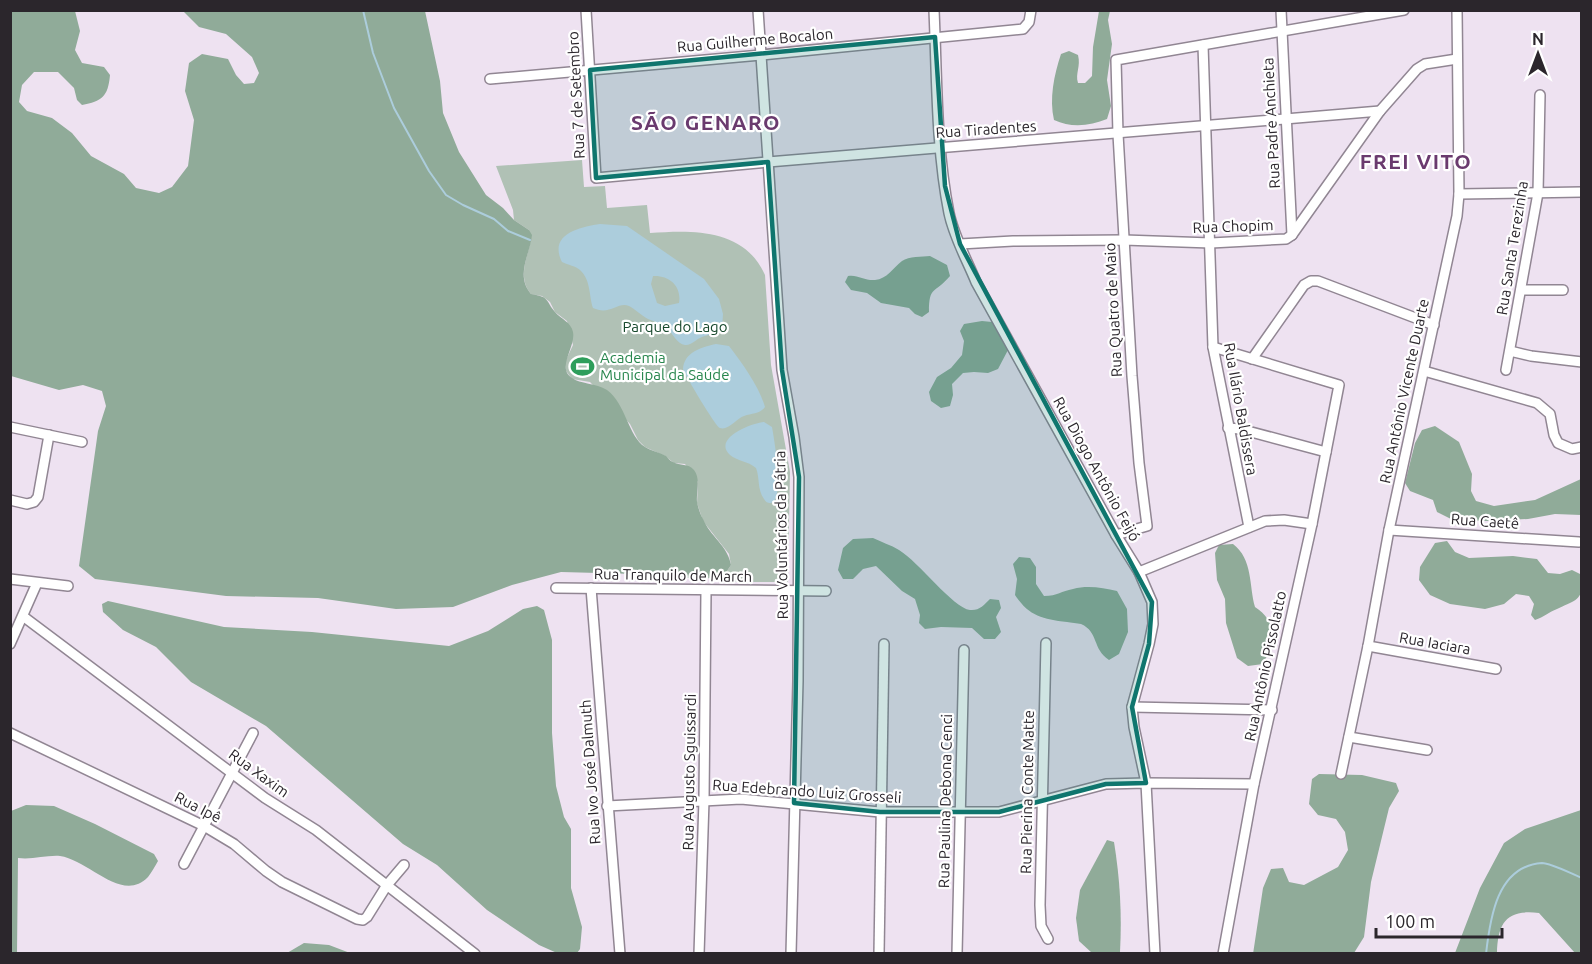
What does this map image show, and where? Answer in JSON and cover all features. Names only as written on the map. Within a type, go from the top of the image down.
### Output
[{"type":"street","name":"Rua 7 de Setembro","points":[[586,10],[596,178]]},
{"type":"street","name":"Rua Voluntários da Pátria","points":[[758,10],[782,370],[799,477],[798,681],[791,954]]},
{"type":"street","name":"Rua Diogo Antônio Feijó","points":[[934,10],[941,147],[950,216],[960,244],[976,282],[1116,535],[1139,572],[1152,602],[1153,624],[1132,707],[1146,783],[1155,954]]},
{"type":"street","name":"Rua Guilherme Bocalon","points":[[489,79],[1023,29],[1029,22],[1031,10]]},
{"type":"street","name":"Rua Padre Anchieta","points":[[1281,10],[1292,235]]},
{"type":"street","points":[[1203,45],[1365,14],[1404,10]]},
{"type":"street","name":"Rua Antônio Vicente Duarte","points":[[1341,774],[1389,530],[1457,216],[1459,194],[1457,10]]},
{"type":"street","name":"Rua Quatro de Maio","points":[[1116,535],[1147,526],[1132,376],[1116,60],[1203,45]]},
{"type":"street","name":"Rua Ilário Baldissera","points":[[1203,45],[1213,347],[1249,527]]},
{"type":"street","name":"Rua Chopim","points":[[960,244],[1124,240],[1211,243],[1286,239],[1292,235],[1380,111],[1417,69],[1425,63],[1457,59]]},
{"type":"street","name":"Rua Santa Terezinha","points":[[1506,370],[1538,193],[1540,95]]},
{"type":"street","name":"Rua Tiradentes","points":[[596,178],[1380,111]]},
{"type":"street","points":[[1459,194],[1581,192]]},
{"type":"street","points":[[1213,347],[1252,359],[1304,285],[1311,281],[1318,281],[1434,325]]},
{"type":"street","points":[[1521,290],[1563,290]]},
{"type":"street","points":[[1510,351],[1581,362]]},
{"type":"street","name":"Rua Antônio Pissolatto","points":[[1223,954],[1254,784],[1312,524],[1339,385],[1252,359]]},
{"type":"street","points":[[1424,371],[1538,403],[1550,414],[1558,443],[1572,449],[1581,447]]},
{"type":"street","points":[[10,427],[82,442]]},
{"type":"street","points":[[1228,428],[1240,429],[1326,453]]},
{"type":"street","points":[[10,500],[27,504],[34,502],[38,497],[49,435]]},
{"type":"street","points":[[1139,572],[1265,521],[1284,520],[1312,524]]},
{"type":"street","name":"Rua Caetê","points":[[1389,530],[1579,542]]},
{"type":"street","points":[[10,579],[68,586]]},
{"type":"street","points":[[10,644],[24,617],[37,583]]},
{"type":"street","name":"Rua Tranquilo de March","points":[[556,588],[826,591]]},
{"type":"street","name":"Rua Ivo José Dalmuth","points":[[591,588],[620,954]]},
{"type":"street","name":"Rua Augusto Sguissardi","points":[[699,954],[704,800],[706,591]]},
{"type":"street","name":"Rua Xaxim","points":[[24,617],[265,798],[316,830],[475,954]]},
{"type":"street","name":"Rua Pierina Conte Matte","points":[[1046,643],[1040,905],[1041,926],[1048,939]]},
{"type":"street","points":[[879,954],[884,644]]},
{"type":"street","name":"Rua Iaciara","points":[[1368,646],[1496,669]]},
{"type":"street","name":"Rua Paulina Debona Cenci","points":[[957,954],[964,650]]},
{"type":"street","points":[[1132,707],[1272,710]]},
{"type":"street","name":"Rua Ipê","points":[[10,733],[204,826],[234,844],[266,872],[282,882],[363,920],[387,885]]},
{"type":"street","points":[[184,864],[253,733]]},
{"type":"street","points":[[1348,737],[1427,750]]},
{"type":"street","name":"Rua Edebrando Luiz Grosseli","points":[[607,806],[741,799],[880,813],[999,812],[1106,784],[1254,784]]},
{"type":"street","points":[[387,885],[404,865]]},
{"type":"highlighted area","points":[[935,37],[945,186],[960,244],[1152,602],[1149,644],[1132,707],[1146,783],[1106,784],[999,812],[880,812],[794,803],[799,477],[782,370],[768,162],[596,178],[590,70]]},
{"type":"green space","points":[[10,11],[75,11],[80,31],[75,50],[82,63],[104,67],[110,75],[108,88],[103,97],[95,102],[82,105],[77,100],[74,88],[58,72],[34,72],[22,85],[19,102],[27,111],[52,118],[72,133],[91,156],[124,174],[136,188],[159,193],[172,187],[188,166],[194,120],[185,91],[189,63],[202,54],[228,59],[236,75],[244,84],[254,83],[259,73],[252,57],[226,34],[199,27],[183,11],[425,11],[440,81],[443,113],[459,152],[486,195],[529,230],[532,235],[524,280],[531,294],[541,296],[546,300],[572,329],[573,338],[566,363],[568,374],[575,380],[607,390],[619,403],[639,442],[645,447],[666,456],[672,462],[689,466],[694,470],[697,477],[697,502],[700,513],[729,558],[731,565],[725,574],[705,579],[561,572],[512,585],[453,607],[396,609],[318,598],[226,596],[95,579],[79,566],[98,431],[106,406],[102,391],[83,385],[59,390],[11,376]]},
{"type":"green space","points":[[1099,11],[1110,11],[1108,20],[1112,44],[1107,80],[1111,106],[1107,119],[1080,125],[1060,123],[1054,120],[1052,95],[1061,54],[1069,51],[1078,55],[1078,83],[1085,83],[1092,76],[1093,47]]},
{"type":"green space","name":"Parque do Lago","points":[[582,160],[584,187],[605,186],[607,208],[647,205],[650,233],[700,233],[731,240],[744,248],[756,260],[765,275],[771,365],[790,472],[788,582],[726,582],[725,574],[731,565],[729,554],[703,521],[697,503],[698,482],[685,464],[674,463],[645,447],[638,440],[630,424],[590,382],[572,379],[566,371],[565,362],[573,345],[567,321],[555,312],[550,302],[542,296],[531,294],[527,288],[524,269],[530,242],[529,230],[514,220],[513,210],[496,166]]},
{"type":"green space","points":[[930,256],[947,265],[950,276],[932,293],[929,312],[922,317],[909,308],[881,303],[867,293],[851,290],[845,282],[848,276],[879,279],[905,259]]},
{"type":"green space","points":[[992,322],[1004,338],[1008,350],[998,369],[988,373],[963,373],[952,384],[953,395],[950,406],[941,408],[931,401],[929,392],[937,377],[951,368],[962,355],[964,341],[960,331],[964,324]]},
{"type":"green space","points":[[1435,426],[1459,442],[1472,474],[1471,491],[1476,501],[1494,506],[1535,500],[1581,479],[1581,515],[1555,514],[1528,519],[1488,521],[1453,520],[1437,512],[1433,500],[1410,491],[1405,483],[1415,443],[1422,430]]},
{"type":"green space","points":[[873,538],[896,548],[907,556],[963,607],[976,610],[990,599],[999,600],[1001,608],[996,617],[1001,632],[995,639],[984,639],[972,628],[925,629],[919,623],[920,615],[915,599],[902,591],[876,566],[863,569],[853,579],[843,579],[838,570],[843,548],[853,539]]},
{"type":"green space","points":[[1447,541],[1455,552],[1469,558],[1513,556],[1537,559],[1548,573],[1560,574],[1572,570],[1580,574],[1582,589],[1574,601],[1535,620],[1531,615],[1534,604],[1529,596],[1516,594],[1504,604],[1485,609],[1450,604],[1430,595],[1419,580],[1420,567],[1435,543]]},
{"type":"green space","points":[[1233,544],[1244,557],[1247,565],[1255,607],[1268,619],[1271,626],[1272,640],[1263,664],[1248,666],[1237,658],[1226,623],[1225,599],[1217,580],[1215,553],[1219,545]]},
{"type":"green space","points":[[1019,557],[1030,558],[1036,567],[1036,584],[1044,596],[1084,587],[1117,591],[1127,609],[1128,632],[1119,654],[1109,660],[1100,651],[1091,631],[1081,624],[1043,618],[1026,608],[1015,595],[1017,579],[1013,564]]},
{"type":"green space","points":[[108,601],[224,627],[312,632],[449,646],[488,631],[523,609],[537,606],[544,610],[552,640],[552,733],[556,786],[564,817],[571,829],[571,888],[582,927],[580,949],[577,953],[557,953],[539,945],[487,910],[437,865],[403,844],[266,726],[191,682],[156,647],[123,630],[103,612],[102,604]]},
{"type":"green space","points":[[1319,774],[1362,775],[1396,783],[1399,791],[1389,808],[1371,882],[1364,937],[1354,953],[1253,954],[1263,888],[1271,869],[1283,868],[1289,882],[1304,885],[1338,867],[1348,850],[1345,832],[1336,819],[1318,815],[1309,804],[1312,779]]},
{"type":"green space","points":[[26,805],[54,806],[154,854],[158,861],[148,877],[138,884],[127,886],[60,856],[18,858],[17,953],[11,953],[11,811]]},
{"type":"green space","points":[[1581,810],[1581,953],[1575,953],[1539,913],[1528,912],[1519,913],[1506,920],[1499,934],[1497,953],[1455,953],[1480,888],[1504,843],[1525,829]]},
{"type":"green space","points":[[1107,840],[1114,842],[1118,869],[1121,910],[1120,952],[1092,953],[1079,941],[1076,918],[1080,890]]},
{"type":"green space","points":[[304,943],[329,945],[350,953],[287,953]]},
{"type":"water","points":[[592,225],[627,226],[704,279],[719,299],[723,314],[722,328],[685,345],[677,341],[666,327],[648,319],[629,306],[621,305],[609,310],[593,308],[584,274],[576,267],[562,262],[559,252],[559,245],[563,238],[575,230]],"holes":[[[653,276],[669,280],[676,287],[679,303],[665,306],[657,303],[651,284]]]},
{"type":"water","points":[[716,344],[729,346],[745,367],[765,407],[723,428],[720,428],[713,419],[683,369],[690,354]]},
{"type":"water","points":[[764,422],[772,427],[775,443],[778,481],[775,499],[771,503],[766,502],[762,495],[756,468],[733,457],[726,449],[726,443],[736,432]]},
{"type":"waterway","points":[[363,10],[373,53],[394,108],[429,171],[446,195],[494,219],[508,231],[530,240]]},
{"type":"waterway","points":[[1486,954],[1490,925],[1499,896],[1515,873],[1527,866],[1546,863],[1582,878]]},
{"type":"place","name":"Academia Municipal da Saúde","points":[[582,366]]},
{"type":"district","name":"SÃO GENARO","points":[[706,122]]},
{"type":"district","name":"FREI VITO","points":[[1416,161]]}]
